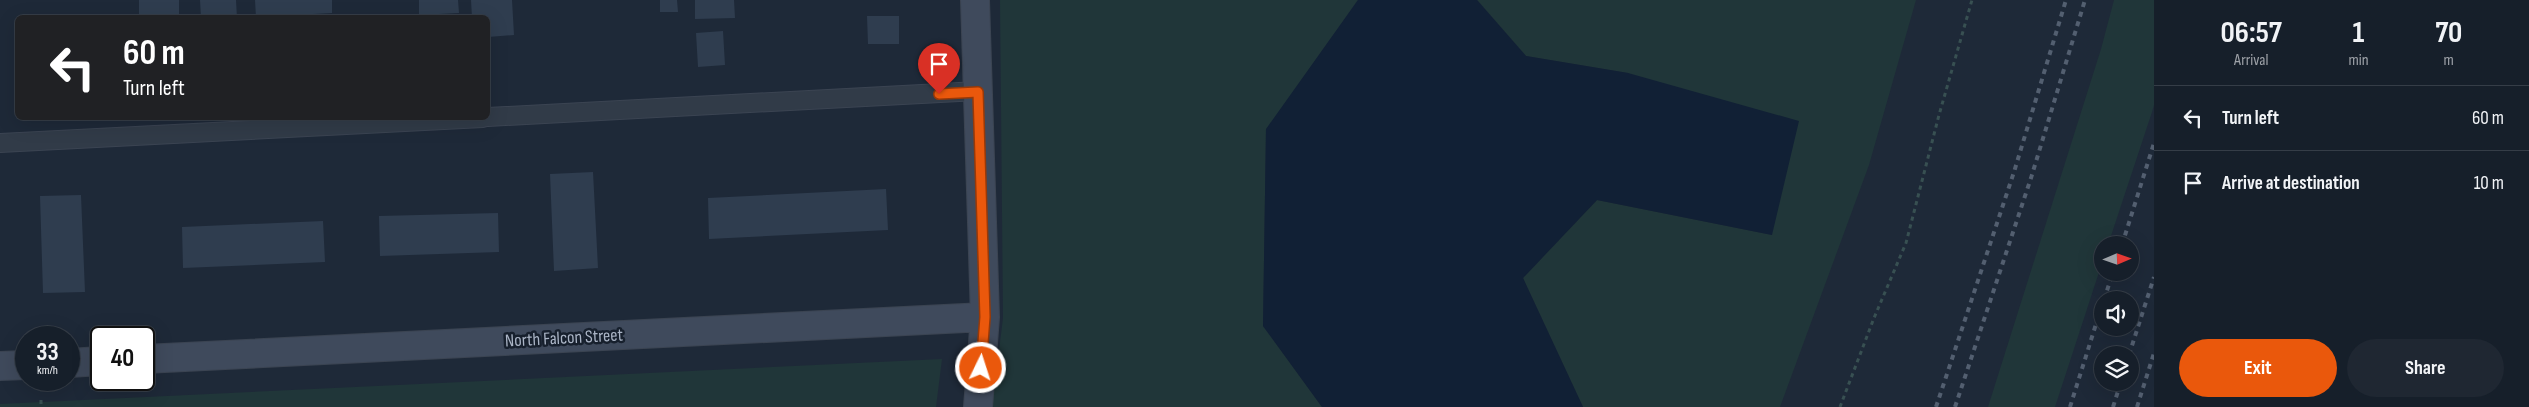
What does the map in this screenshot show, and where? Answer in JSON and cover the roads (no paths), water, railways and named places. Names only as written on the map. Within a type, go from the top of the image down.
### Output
[{"type":"street","points":[[975,0],[985,317],[978,407]]},
{"type":"street","name":"North Falcon Street","points":[[155,358],[985,317]]},
{"type":"street","points":[[0,366],[15,365]]},
{"type":"lane","points":[[490,117],[978,92]]},
{"type":"lane","points":[[0,143],[444,120]]},
{"type":"water","points":[[1358,0],[1477,0],[1526,56],[1628,73],[1799,121],[1772,235],[1597,200],[1523,278],[1583,407],[1322,407],[1263,326],[1266,129]]},
{"type":"railway","points":[[1936,407],[2014,172],[2066,0]]},
{"type":"railway","points":[[1955,407],[2031,178],[2085,0]]},
{"type":"railway","points":[[2125,236],[2154,143]]},
{"type":"railway","points":[[2132,346],[2154,277]]},
{"type":"railway","points":[[2107,291],[2110,281]]},
{"type":"railway","points":[[2070,407],[2094,330]]},
{"type":"railway","points":[[2137,407],[2154,353]]},
{"type":"railway","points":[[2113,407],[2118,391]]}]
